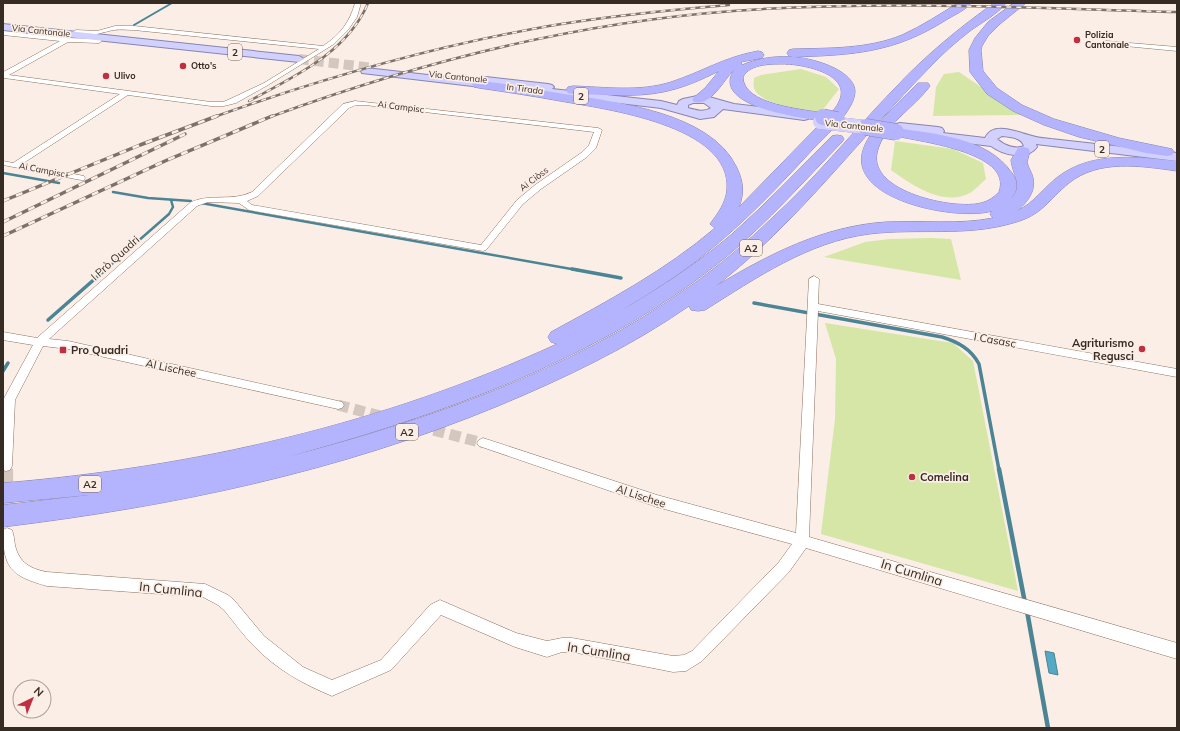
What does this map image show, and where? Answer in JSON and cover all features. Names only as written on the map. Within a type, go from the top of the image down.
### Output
[{"type":"highway","points":[[573,90],[631,91],[662,88],[688,80],[732,60],[754,55],[849,51],[885,44],[920,30],[966,3]]},
{"type":"highway","points":[[888,85],[936,40],[987,3]]},
{"type":"highway","name":"A2","points":[[3,493],[114,481],[239,458],[442,410],[560,371],[666,313],[703,287],[744,254],[775,226],[889,100],[925,64],[968,27],[1001,3]]},
{"type":"highway","points":[[862,122],[897,130],[950,142],[985,157],[999,167],[1007,178],[1009,188],[1004,198],[990,206],[968,209],[944,208],[916,202],[896,193],[880,182],[871,168],[869,158],[871,149],[876,140],[915,94],[949,59],[1021,3]]},
{"type":"highway","points":[[996,21],[979,39],[974,50],[974,58],[976,68],[980,76],[1001,97],[1039,118],[1076,132],[1126,145],[1177,154]]},
{"type":"highway","points":[[699,99],[712,90],[719,76],[730,67],[747,60],[781,53]]},
{"type":"highway","name":"A2","points":[[442,410],[479,381],[652,283],[691,256],[716,236],[753,202],[837,115],[848,99],[848,86],[842,78],[829,70],[811,64],[790,61],[769,61],[753,64],[740,72],[736,78],[736,85],[741,92],[750,99],[776,108],[820,119],[838,120]]},
{"type":"highway","name":"A2","points":[[478,84],[591,102],[641,113],[680,126],[698,134],[711,143],[721,153],[732,168],[735,182],[735,195],[726,216],[691,256]]},
{"type":"highway","name":"A2","points":[[5,525],[114,502],[180,491],[295,466],[367,445],[442,410],[512,373],[569,347],[633,313],[670,290],[703,266],[755,222],[862,122]]},
{"type":"highway","name":"A2","points":[[442,410],[505,405],[583,371],[637,342],[757,270],[800,248],[826,238],[858,230],[912,226],[982,218],[997,214],[1020,200],[1025,189],[1025,177],[1019,162],[1019,157],[1026,146]]},
{"type":"highway","name":"A2","points":[[912,226],[968,226],[1014,218],[1036,207],[1067,177],[1093,166],[1131,162],[1177,166]]},
{"type":"main road","name":"Via Cantonale","points":[[3,27],[73,38]]},
{"type":"main road","name":"Via Cantonale","points":[[3,32],[73,38]]},
{"type":"main road","name":"2","points":[[73,38],[144,42],[296,61],[99,41],[73,38]]},
{"type":"main road","name":"Via Cantonale","points":[[370,69],[573,90],[667,101],[685,105]]},
{"type":"main road","name":"In Tirada","points":[[370,69],[478,84],[661,105],[685,105]]},
{"type":"main road","points":[[699,99],[707,100],[714,108],[700,115],[690,114],[685,105],[699,99]]},
{"type":"main road","name":"Via Cantonale","points":[[714,108],[733,112],[862,122]]},
{"type":"main road","name":"Via Cantonale","points":[[838,120],[897,130],[993,139],[1007,150],[1026,146]]},
{"type":"main road","name":"2","points":[[1026,146],[1052,143],[1177,158]]},
{"type":"main road","name":"2","points":[[1026,146],[1177,162]]},
{"type":"street","points":[[73,38],[11,70],[5,74],[4,77],[125,94],[211,104],[227,103],[272,81],[324,48],[337,38],[349,24],[357,10],[358,3]]},
{"type":"street","points":[[3,27],[114,36],[144,42]]},
{"type":"street","points":[[91,34],[118,28],[140,28],[324,48]]},
{"type":"street","points":[[114,36],[110,34],[110,32],[118,28]]},
{"type":"street","points":[[3,32],[73,38]]},
{"type":"street","points":[[3,39],[13,34]]},
{"type":"street","points":[[1106,43],[1177,49]]},
{"type":"street","points":[[15,165],[125,94]]},
{"type":"street","name":"Ai Campisc","points":[[209,197],[229,202],[252,196],[258,192],[342,108],[355,103],[598,130]]},
{"type":"street","name":"Ai Ciòss","points":[[483,248],[520,202],[538,187],[584,155],[593,146],[598,130]]},
{"type":"street","name":"Ai Campisc","points":[[3,163],[81,178]]},
{"type":"street","name":"I Prò Quadri","points":[[40,341],[194,204],[209,197]]},
{"type":"street","name":"Ai Campisc","points":[[241,200],[249,207],[483,248]]},
{"type":"street","points":[[802,542],[814,278]]},
{"type":"street","name":"I Casasc","points":[[813,312],[1177,373]]},
{"type":"street","name":"Al Lischee","points":[[3,336],[68,345],[338,405]]},
{"type":"street","points":[[6,466],[9,400],[40,341]]},
{"type":"street","name":"Al Lischee","points":[[483,443],[657,501],[802,542]]},
{"type":"street","name":"In Cumlina","points":[[5,525],[11,558],[16,566],[35,576],[47,579],[193,589],[216,595],[229,605],[258,641],[304,675],[332,688],[361,677],[386,665],[435,610],[440,607],[515,640],[547,650],[562,645],[572,645],[674,664],[686,664],[697,656],[784,567],[802,542],[865,558],[1177,651]]},
{"type":"green space","points":[[801,69],[826,77],[839,89],[821,112],[794,108],[773,102],[758,94],[754,88],[754,78],[761,75]]},
{"type":"green space","points":[[959,72],[1022,115],[933,116],[936,87],[944,74]]},
{"type":"green space","points":[[895,141],[953,149],[983,163],[986,179],[970,193],[960,197],[939,196],[918,188],[891,170]]},
{"type":"green space","points":[[890,239],[951,239],[961,280],[824,257],[865,242]]},
{"type":"green space","name":"Comelina","points":[[825,323],[953,343],[973,361],[1018,591],[821,534],[835,419],[836,359]]},
{"type":"water","points":[[1045,651],[1054,653],[1058,675],[1049,673]]},
{"type":"waterway","points":[[134,25],[172,3]]},
{"type":"waterway","points":[[3,173],[59,183]]},
{"type":"waterway","points":[[113,192],[148,198],[191,201]]},
{"type":"waterway","points":[[105,270],[169,214],[173,207],[171,200]]},
{"type":"waterway","points":[[201,203],[577,270]]},
{"type":"waterway","points":[[48,320],[106,269]]},
{"type":"waterway","points":[[572,269],[621,278]]},
{"type":"waterway","points":[[754,303],[942,337],[964,347],[972,354],[979,364],[999,470]]},
{"type":"waterway","points":[[3,371],[8,363]]},
{"type":"waterway","points":[[999,469],[1025,603]]},
{"type":"waterway","points":[[1027,611],[1048,728]]},
{"type":"tunnel","points":[[299,59],[374,68]]},
{"type":"tunnel","points":[[338,405],[483,443]]},
{"type":"tunnel","points":[[6,469],[7,520]]},
{"type":"railway","points":[[249,101],[301,72],[333,49],[347,36],[359,20],[368,3]]},
{"type":"railway","points":[[214,117],[338,76],[464,43],[572,22],[729,5]]},
{"type":"railway","points":[[270,117],[326,97],[440,62],[556,35],[674,17],[733,11],[788,8],[899,5],[1177,12]]},
{"type":"railway","points":[[3,201],[140,145],[217,116]]},
{"type":"railway","points":[[3,236],[165,161],[272,116]]},
{"type":"railway","points":[[3,222],[185,134]]},
{"type":"place","name":"Polizia Cantonale","points":[[1077,40]]},
{"type":"place","name":"Otto's","points":[[183,66]]},
{"type":"place","name":"Ulivo","points":[[106,76]]},
{"type":"place","name":"Agriturismo Regusci","points":[[1142,349]]},
{"type":"place","name":"Pro Quadri","points":[[63,350]]},
{"type":"place","name":"Comelina","points":[[912,477]]}]
